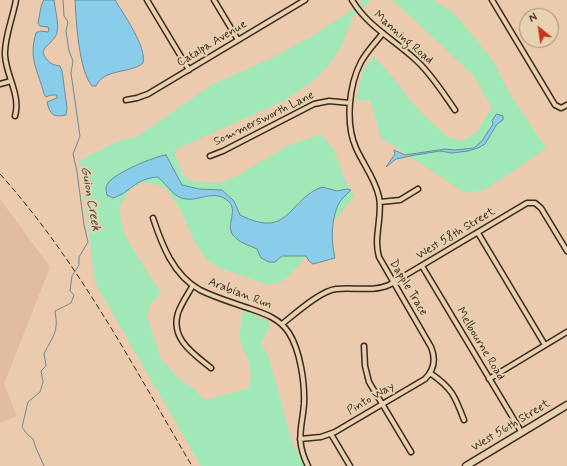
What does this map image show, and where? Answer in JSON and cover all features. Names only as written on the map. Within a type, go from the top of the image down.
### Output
[{"type":"main road","name":"West 56th Street","points":[[466,466],[567,405]]},
{"type":"street","points":[[15,116],[17,109],[15,92],[6,64],[5,54],[16,0]]},
{"type":"street","points":[[147,0],[189,70]]},
{"type":"street","points":[[214,0],[238,40]]},
{"type":"street","name":"Catalpa Avenue","points":[[126,100],[145,95],[305,0]]},
{"type":"street","name":"Manning Road","points":[[352,0],[361,14],[412,56],[425,69],[455,110]]},
{"type":"street","points":[[492,0],[555,105],[559,108],[563,108],[567,105]]},
{"type":"street","name":"Dapple Trace","points":[[383,33],[367,52],[359,66],[350,103],[349,120],[352,137],[358,152],[374,180],[380,202],[380,216],[376,239],[381,263],[432,349],[434,359],[430,373]]},
{"type":"street","points":[[0,84],[11,81]]},
{"type":"street","name":"Sommersworth Lane","points":[[210,156],[223,151],[314,104],[329,101],[350,103]]},
{"type":"street","points":[[380,202],[400,200],[418,189]]},
{"type":"street","name":"West 58th Street","points":[[282,324],[325,292],[336,289],[380,288],[393,282],[525,204],[534,203],[541,208],[567,252]]},
{"type":"street","name":"Arabian Run","points":[[153,218],[159,237],[170,259],[181,275],[193,285],[208,294],[267,315],[282,324],[289,334],[294,344],[303,380],[304,405],[300,428],[300,439],[303,455],[308,466]]},
{"type":"street","points":[[478,233],[545,345]]},
{"type":"street","name":"Melbourne Road","points":[[422,266],[522,433]]},
{"type":"street","points":[[193,285],[177,316],[177,331],[179,338],[185,346],[211,368]]},
{"type":"street","points":[[489,379],[567,332]]},
{"type":"street","points":[[364,346],[366,373],[369,382],[411,452]]},
{"type":"street","points":[[430,373],[443,382],[456,398],[464,420]]},
{"type":"street","name":"Pinto Way","points":[[300,439],[320,437],[331,434],[382,404],[430,373]]},
{"type":"street","points":[[331,434],[350,466]]},
{"type":"shaded area","points":[[0,199],[50,267],[4,384],[17,416],[0,423]]},
{"type":"green space","points":[[364,0],[371,0],[353,16],[342,45],[328,66],[315,79],[284,101],[174,150],[182,174],[190,181],[219,183],[235,177],[289,145],[321,134],[334,150],[345,180],[354,196],[301,263],[283,281],[269,285],[220,268],[208,261],[196,245],[181,211],[166,188],[152,183],[141,183],[131,188],[119,207],[124,234],[161,293],[150,305],[147,316],[161,359],[178,378],[194,389],[203,399],[210,399],[249,388],[251,377],[248,360],[239,337],[242,314],[246,311],[270,322],[268,330],[261,343],[268,355],[293,445],[305,466],[201,466],[95,283],[80,160],[118,141],[136,137],[215,83],[268,60],[314,35],[352,10]]},
{"type":"green space","points":[[388,0],[434,0],[455,14],[494,62],[507,89],[546,148],[484,190],[465,193],[381,138],[370,100],[356,100],[363,70],[373,56],[391,75],[410,100],[448,137],[462,141],[476,133],[492,107],[472,74],[408,14],[393,1]]},
{"type":"water","points":[[44,0],[54,0],[58,25],[57,34],[43,52],[51,64],[60,66],[62,71],[67,108],[66,115],[62,116],[55,115],[49,110],[47,102],[57,98],[57,95],[46,97],[44,94],[33,57],[36,33],[40,31],[48,32],[49,30],[48,27],[40,26],[38,23]]},
{"type":"water","points":[[75,0],[115,0],[129,22],[142,49],[143,63],[131,69],[105,76],[96,86],[92,86],[84,69],[81,58],[77,32]]},
{"type":"water","points":[[497,114],[503,116],[503,120],[497,124],[485,144],[478,148],[452,153],[440,151],[415,155],[396,159],[386,167],[395,154],[394,150],[405,155],[445,149],[455,150],[474,148],[482,141],[493,124],[492,121]]},
{"type":"water","points":[[166,155],[182,185],[199,189],[222,190],[234,201],[240,215],[256,222],[269,223],[279,221],[301,200],[310,193],[322,187],[337,191],[347,189],[351,190],[339,203],[334,218],[332,238],[335,258],[313,264],[306,256],[282,256],[275,262],[269,262],[261,258],[257,249],[235,238],[230,227],[232,209],[228,201],[218,196],[207,196],[191,199],[181,198],[177,196],[158,177],[143,180],[113,198],[107,195],[107,184],[112,179],[145,162]]},
{"type":"waterway","name":"Guion Creek","points":[[44,466],[33,439],[22,427],[28,402],[40,392],[43,382],[41,371],[46,366],[44,354],[56,329],[55,311],[71,303],[74,295],[70,291],[72,276],[79,265],[79,257],[88,242],[73,154],[80,136],[71,73],[73,61],[69,51],[66,31],[68,22],[64,16],[63,0]]},
{"type":"railway","points":[[0,174],[55,242],[79,278],[126,353],[192,466]]}]
